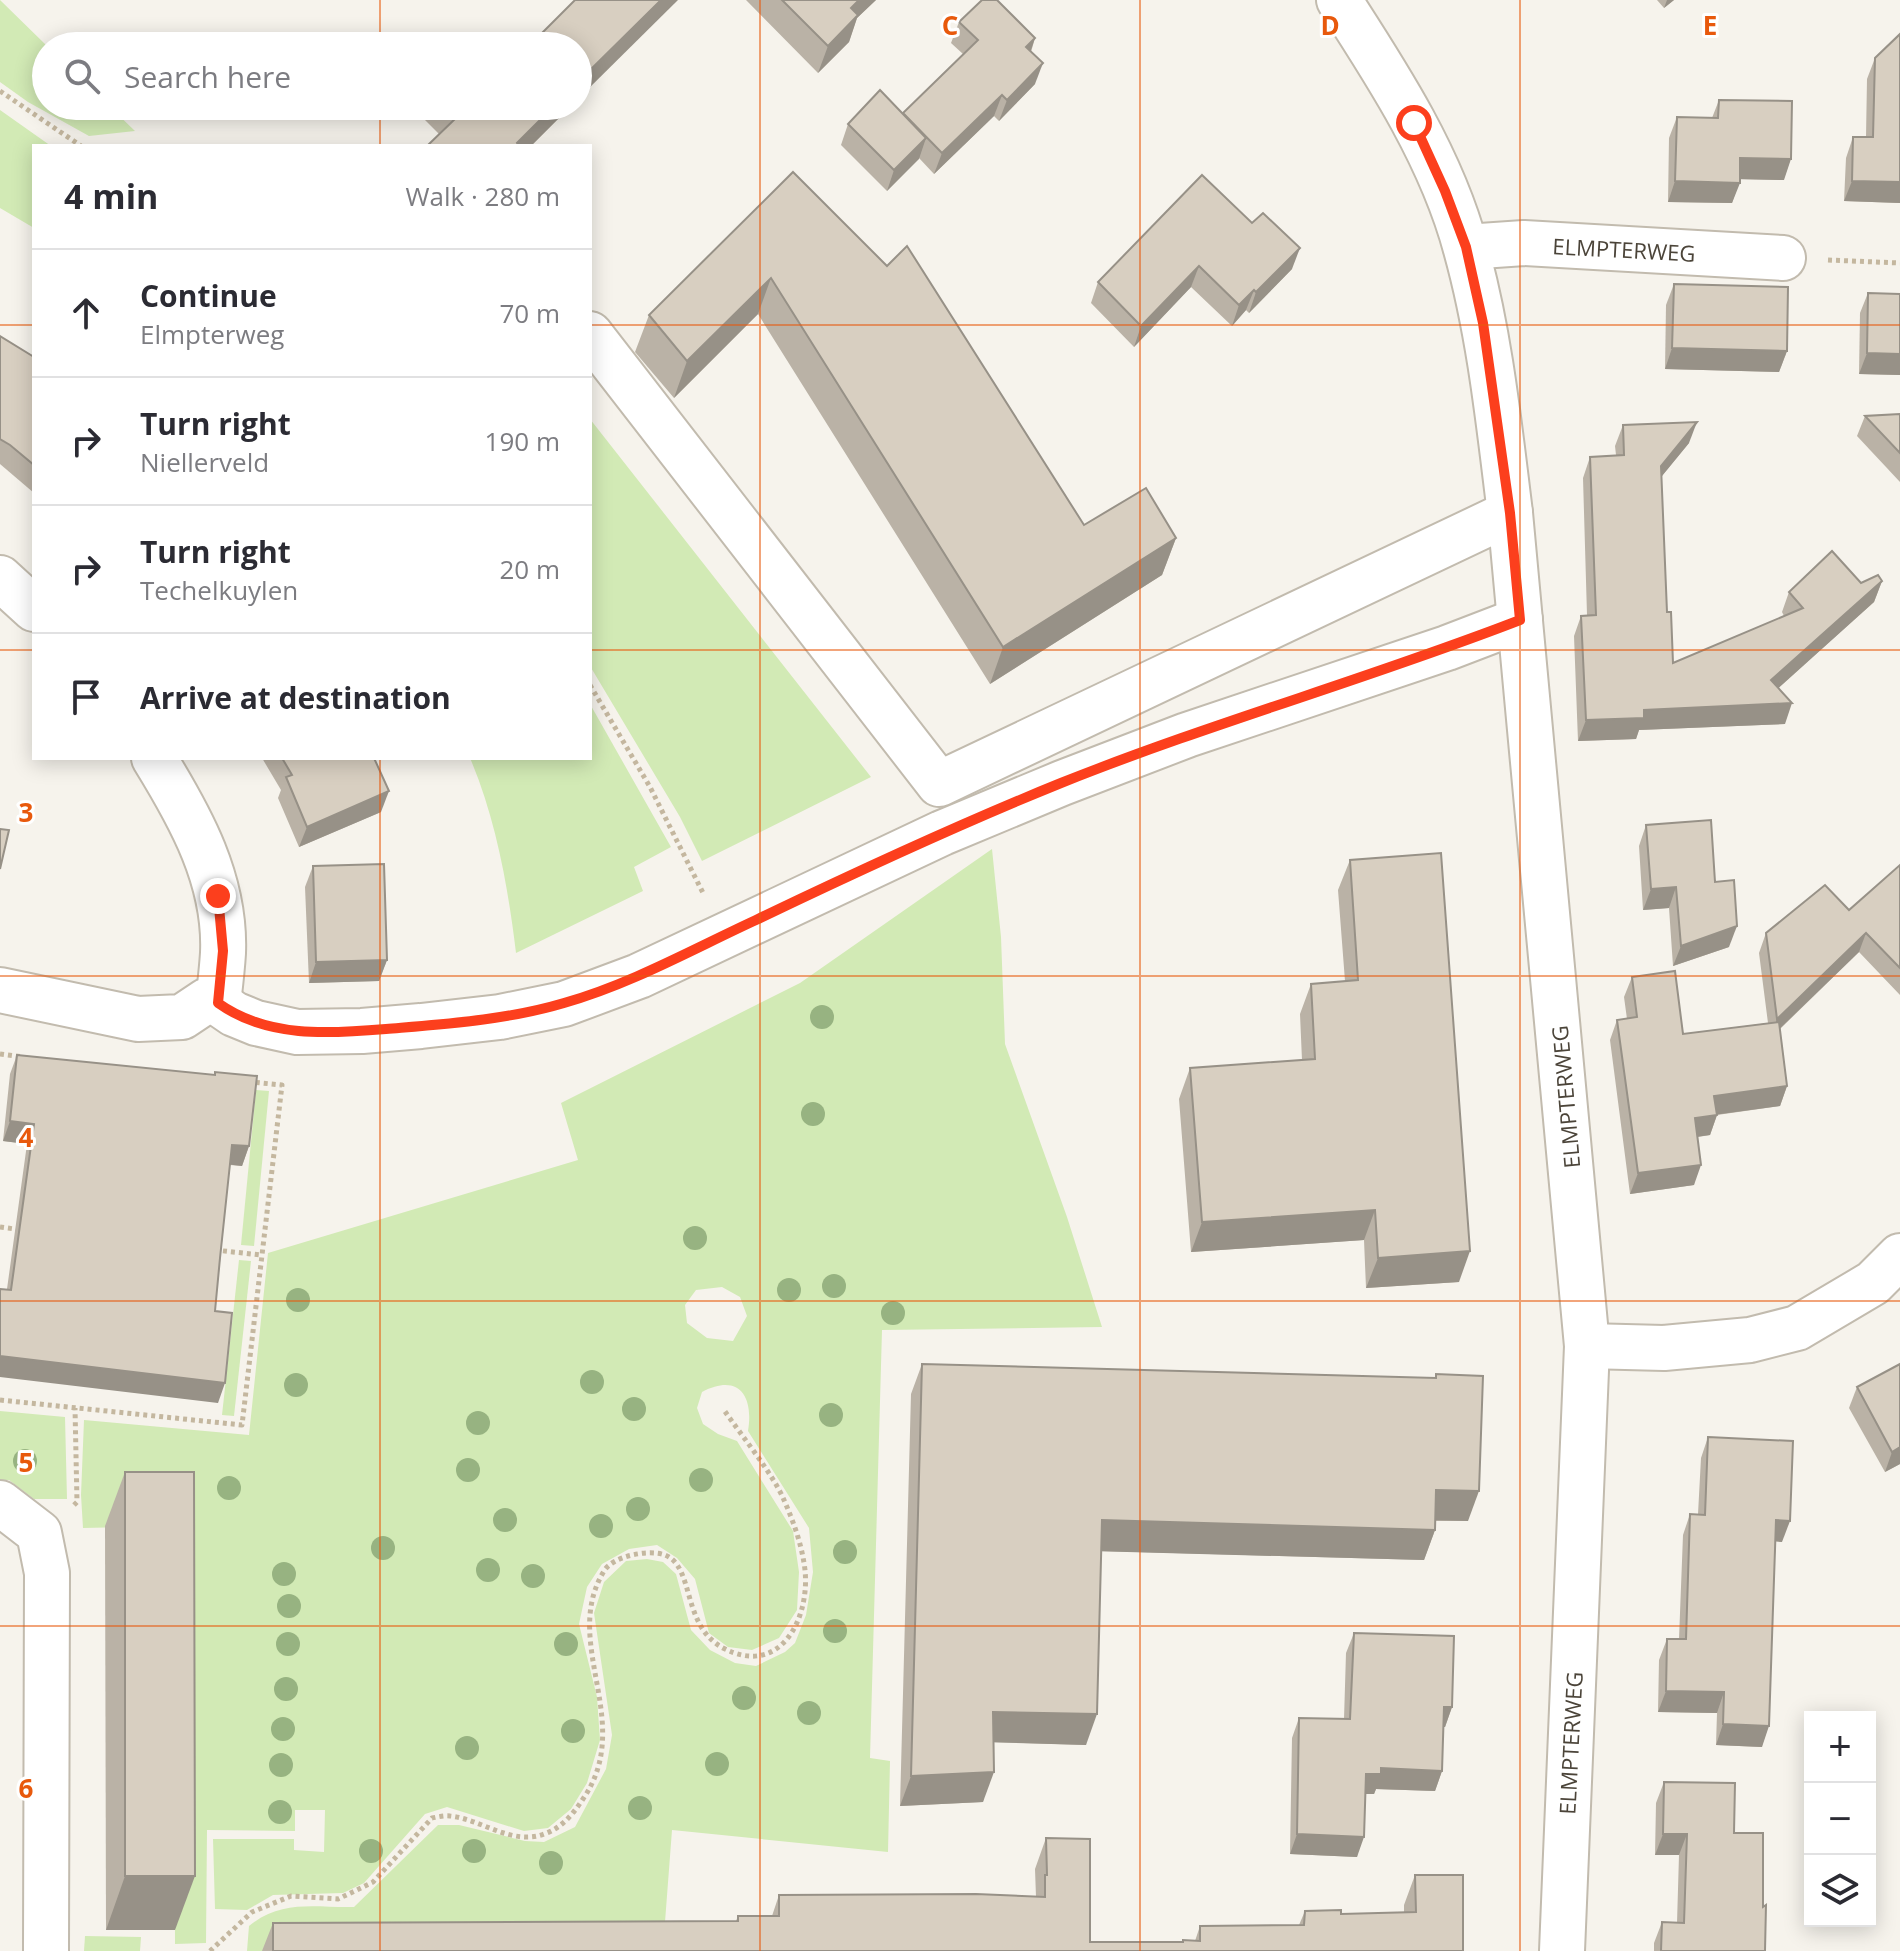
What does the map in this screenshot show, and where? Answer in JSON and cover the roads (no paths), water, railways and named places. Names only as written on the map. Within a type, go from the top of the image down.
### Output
[{"type":"street","name":"ELMPTERWEG","points":[[1339,0],[1414,123],[1466,247],[1490,365],[1510,513],[1587,1346],[1562,1951]]},
{"type":"street","name":"ELMPTERWEG","points":[[1466,247],[1524,243],[1783,258]]},
{"type":"street","points":[[592,337],[939,784],[1510,513]]},
{"type":"street","points":[[0,578],[32,607]]},
{"type":"street","points":[[0,990],[138,1019],[182,1017],[206,1001],[218,1003],[256,1023],[297,1032],[362,1031],[500,1017],[564,1004],[639,976],[942,833],[1062,783],[1187,735],[1447,648],[1520,620]]},
{"type":"street","points":[[155,760],[179,797],[208,856],[218,896],[223,951],[218,1003]]},
{"type":"street","points":[[1587,1346],[1664,1348],[1750,1340],[1797,1328],[1873,1283],[1900,1256]]},
{"type":"street","points":[[0,1503],[39,1533],[47,1573],[46,1951]]}]
